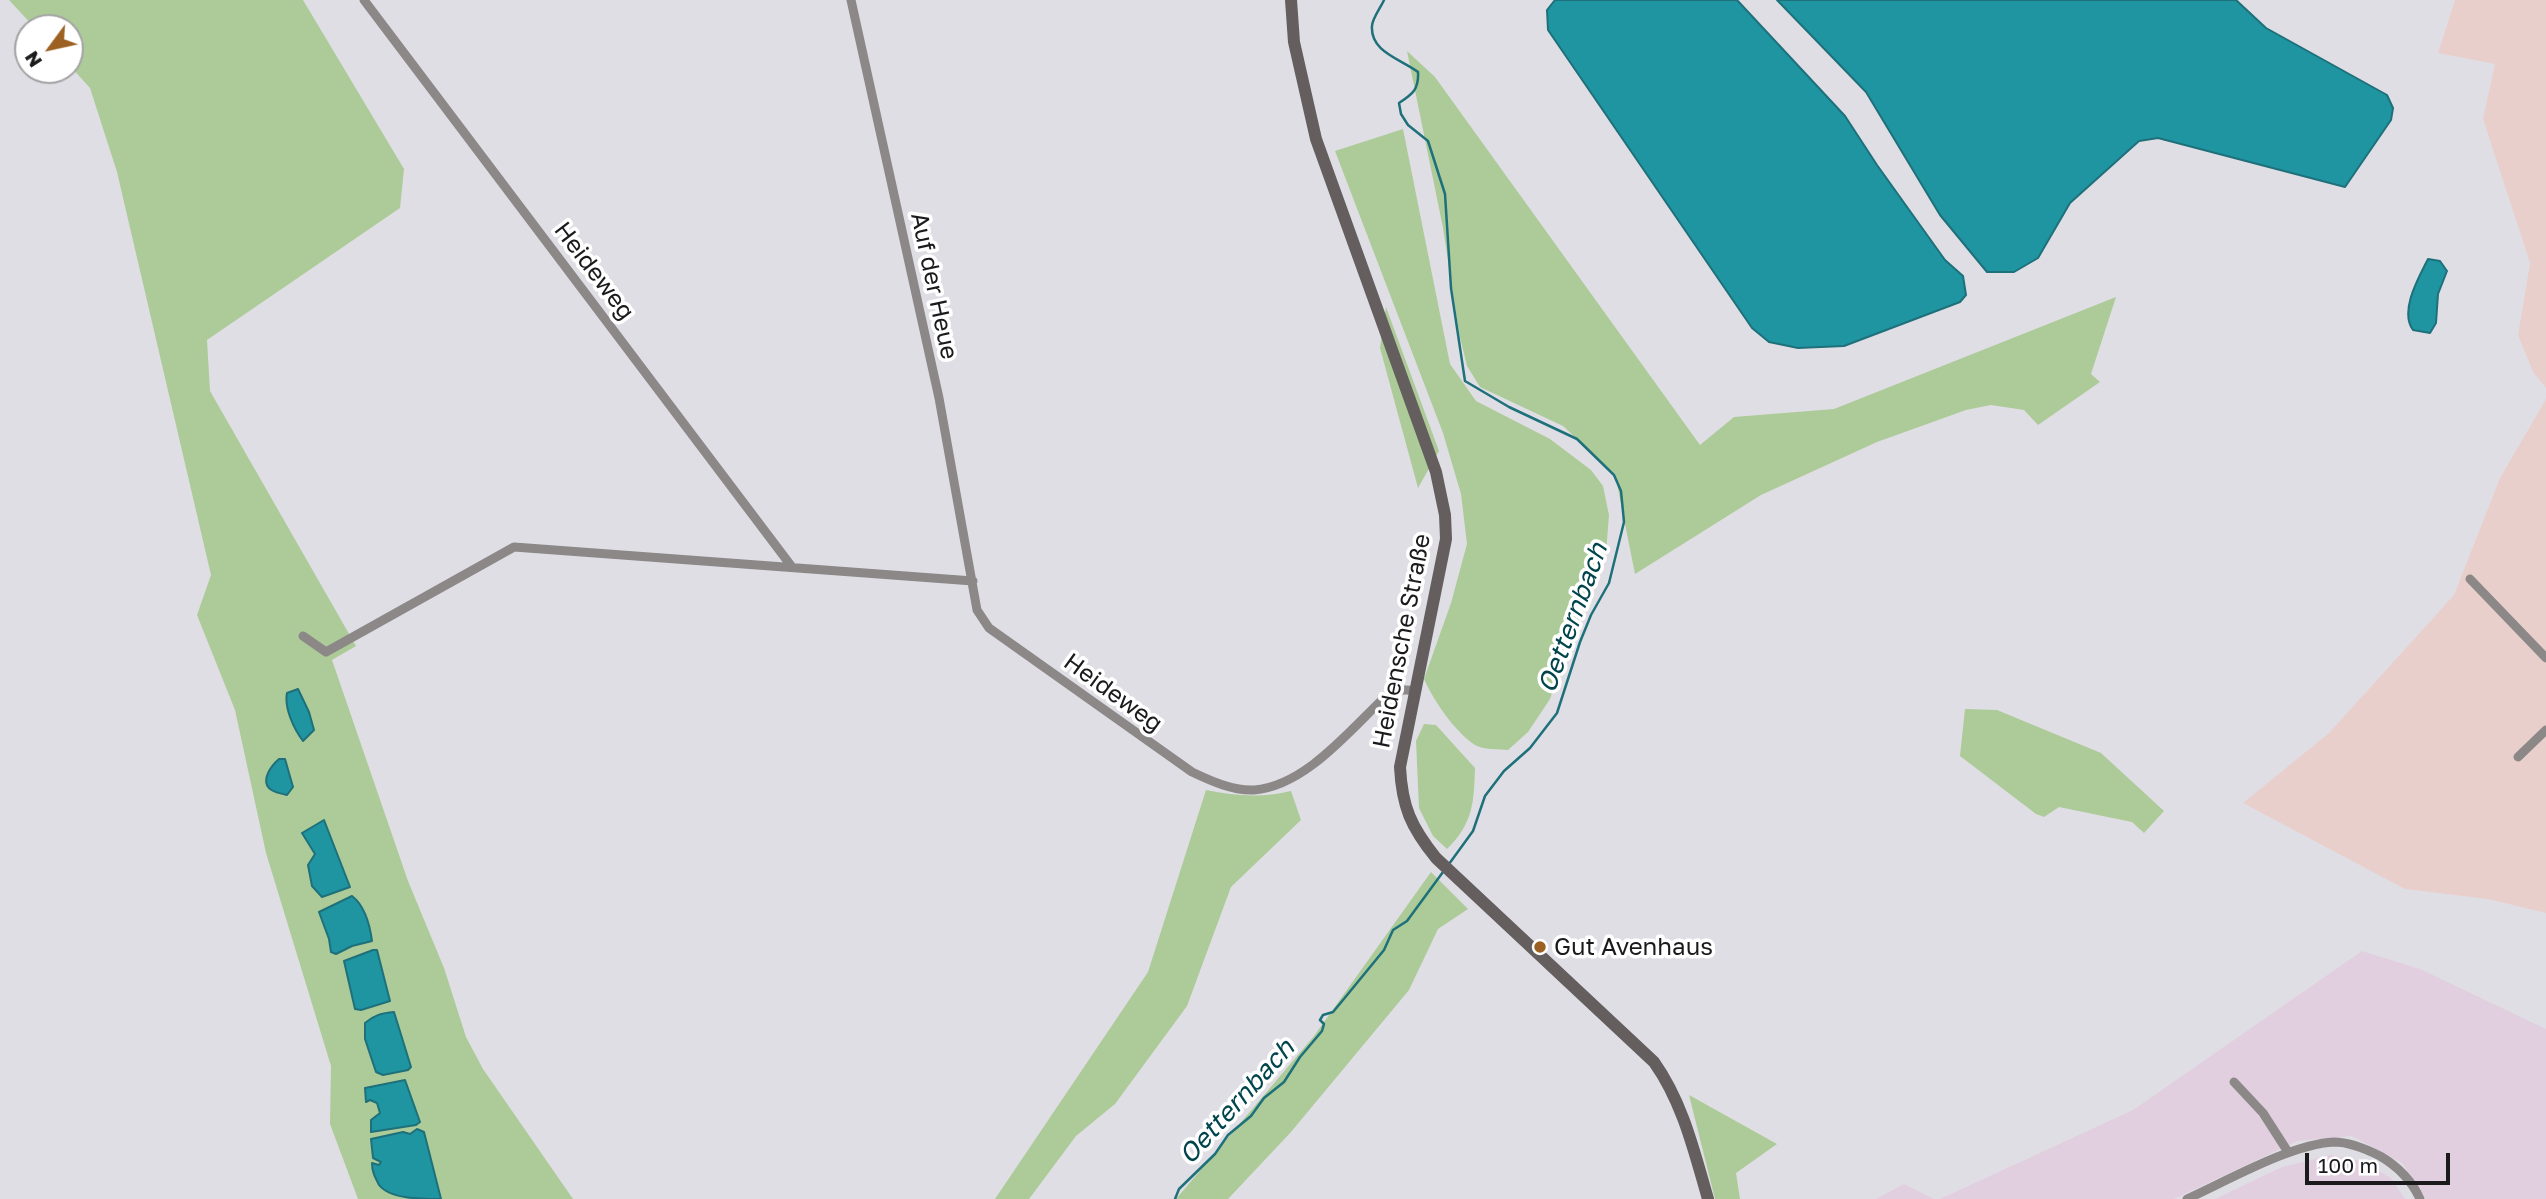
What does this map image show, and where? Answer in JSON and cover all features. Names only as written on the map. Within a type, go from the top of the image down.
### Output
[{"type":"main road","name":"Heidensche Straße","points":[[1291,0],[1294,41],[1316,139],[1441,490],[1446,539],[1441,573],[1400,767],[1401,791],[1407,813],[1418,835],[1436,858],[1654,1062],[1674,1093],[1684,1117],[1708,1199]]},
{"type":"street","name":"Heideweg","points":[[364,0],[792,567]]},
{"type":"street","name":"Auf der Heue","points":[[851,0],[939,398],[973,581]]},
{"type":"street","points":[[303,636],[326,652],[514,547],[973,581]]},
{"type":"street","points":[[2470,579],[2546,659]]},
{"type":"street","name":"Heideweg","points":[[973,581],[977,610],[989,628],[1192,772],[1222,785],[1253,790],[1278,785],[1314,765],[1384,698],[1404,688],[1415,691]]},
{"type":"street","points":[[2518,757],[2546,730]]},
{"type":"street","points":[[2234,1082],[2263,1113],[2288,1152]]},
{"type":"street","points":[[2187,1199],[2288,1152],[2334,1142],[2356,1145],[2398,1167],[2420,1199]]},
{"type":"shaded area","points":[[2455,0],[2546,0],[2546,388],[2533,372],[2518,335],[2530,263],[2483,119],[2495,64],[2438,53]]},
{"type":"shaded area","points":[[2546,399],[2546,913],[2488,899],[2405,889],[2243,803],[2329,733],[2454,595],[2500,478]]},
{"type":"shaded area","points":[[2362,951],[2420,969],[2546,1029],[2546,1199],[2426,1199],[2402,1163],[2352,1136],[2297,1141],[2174,1199],[1940,1199],[2133,1110]]},
{"type":"shaded area","points":[[2330,1155],[2362,1161],[2391,1178],[2405,1199],[2215,1199],[2282,1167]]},
{"type":"shaded area","points":[[1904,1184],[1934,1199],[1876,1199]]},
{"type":"green space","points":[[9,0],[303,0],[404,169],[400,208],[207,340],[210,391],[356,646],[332,660],[408,881],[444,968],[466,1037],[483,1069],[573,1199],[358,1199],[330,1124],[331,1066],[266,853],[235,710],[197,615],[211,575],[117,172],[90,88],[84,81],[84,14],[22,14]]},
{"type":"green space","points":[[1407,51],[1435,77],[1700,445],[1734,417],[1834,409],[2116,297],[2091,374],[2100,382],[2038,425],[2024,410],[1991,405],[1966,410],[1877,442],[1761,495],[1635,574],[1615,474],[1563,426],[1480,387],[1467,366],[1459,333],[1443,228]]},
{"type":"green space","points":[[1403,129],[1450,364],[1476,401],[1550,439],[1591,470],[1603,486],[1609,515],[1606,553],[1592,593],[1566,649],[1550,699],[1528,732],[1508,750],[1482,748],[1468,740],[1446,715],[1424,679],[1451,603],[1467,544],[1461,494],[1443,433],[1335,151]]},
{"type":"green space","points":[[1386,307],[1439,451],[1418,488],[1380,348]]},
{"type":"green space","points":[[1965,709],[1997,710],[2101,753],[2164,811],[2144,833],[2132,822],[2059,807],[2044,817],[2036,814],[1960,756]]},
{"type":"green space","points":[[1424,724],[1436,725],[1475,768],[1474,791],[1467,821],[1447,849],[1433,836],[1419,808],[1416,741]]},
{"type":"green space","points":[[1206,790],[1248,795],[1291,791],[1301,820],[1231,887],[1187,1006],[1115,1104],[1076,1136],[1029,1199],[995,1199],[1148,972]]},
{"type":"green space","points":[[1431,872],[1468,909],[1438,929],[1409,990],[1291,1132],[1228,1199],[1176,1199],[1314,1036]]},
{"type":"green space","points":[[1689,1095],[1777,1144],[1736,1173],[1740,1199],[1715,1199]]},
{"type":"water","points":[[1555,0],[1737,0],[1845,116],[1945,260],[1963,276],[1966,295],[1960,302],[1844,346],[1798,348],[1769,342],[1752,328],[1548,30],[1547,10]]},
{"type":"water","points":[[1777,0],[2236,0],[2266,28],[2387,95],[2393,108],[2391,120],[2345,187],[2158,138],[2139,141],[2070,203],[2038,258],[2014,272],[1987,272],[1940,215],[1866,92]]},
{"type":"water","points":[[2428,259],[2440,261],[2447,271],[2438,294],[2436,323],[2430,333],[2413,330],[2408,313],[2412,294]]},
{"type":"water","points":[[298,689],[314,730],[303,741],[288,712],[286,699],[287,693]]},
{"type":"water","points":[[279,759],[285,759],[293,787],[287,795],[270,789],[266,781],[270,769]]},
{"type":"water","points":[[324,820],[350,887],[322,897],[312,886],[308,865],[315,854],[302,833]]},
{"type":"water","points":[[352,896],[364,911],[372,941],[336,954],[331,952],[319,912]]},
{"type":"water","points":[[377,950],[390,1001],[361,1010],[355,1009],[344,961]]},
{"type":"water","points":[[394,1012],[411,1067],[383,1075],[376,1072],[365,1039],[365,1023],[378,1015]]},
{"type":"water","points":[[405,1080],[420,1122],[416,1125],[371,1132],[371,1120],[380,1113],[377,1103],[370,1100],[366,1102],[365,1088]]},
{"type":"water","points":[[417,1129],[424,1132],[441,1199],[406,1197],[390,1193],[379,1185],[374,1174],[372,1163],[379,1165],[381,1162],[373,1158],[371,1139],[403,1132],[410,1134]]},
{"type":"waterway","name":"Oetternbach","points":[[1384,0],[1372,23],[1373,35],[1381,49],[1418,72],[1414,90],[1399,103],[1401,114],[1408,125],[1428,141],[1445,194],[1451,288],[1465,381],[1509,407],[1577,439],[1614,475],[1621,491],[1624,522],[1609,583],[1580,642],[1557,713],[1530,748],[1504,771],[1485,796],[1473,831],[1449,864]]},
{"type":"waterway","name":"Oetternbach","points":[[1175,1199],[1179,1189],[1215,1154],[1228,1135],[1251,1116],[1264,1098],[1284,1082],[1300,1057],[1322,1031],[1324,1024],[1320,1020],[1323,1015],[1333,1012],[1384,950],[1393,930],[1407,921],[1443,872]]},
{"type":"place","name":"Gut Avenhaus","points":[[1540,947]]}]
